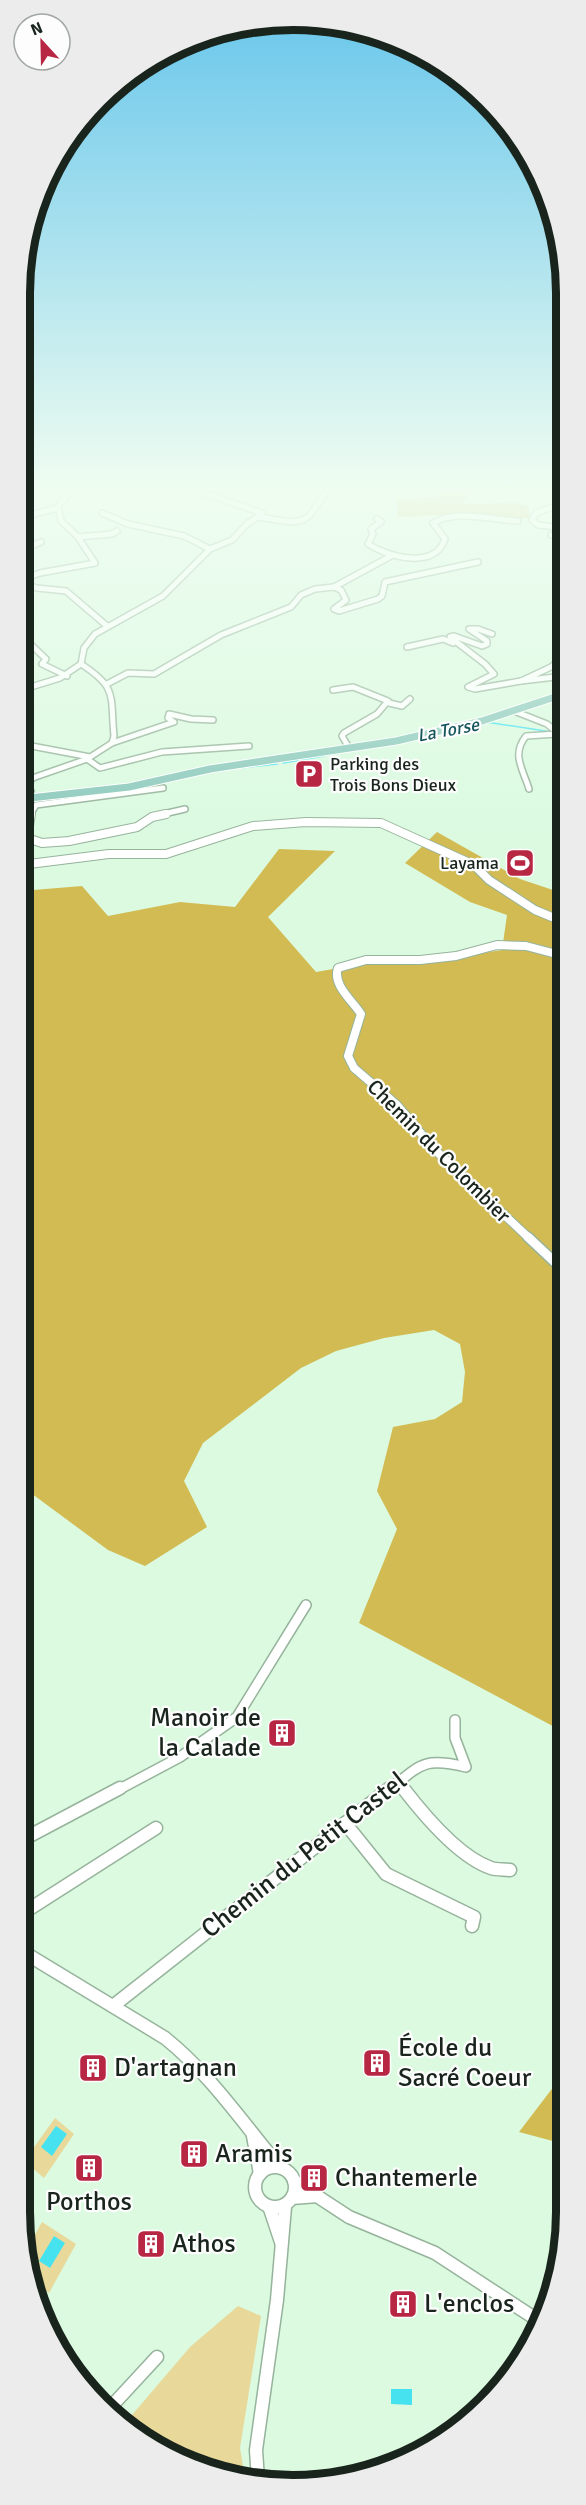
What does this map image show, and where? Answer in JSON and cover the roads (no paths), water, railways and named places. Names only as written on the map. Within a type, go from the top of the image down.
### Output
[{"type":"main road","points":[[30,797],[137,786],[220,767],[294,758],[462,725],[556,697]]},
{"type":"main road","points":[[294,758],[377,742]]},
{"type":"main road","points":[[30,791],[101,791]]},
{"type":"street","points":[[82,605],[107,626]]},
{"type":"street","points":[[30,688],[67,676],[83,666],[88,641],[107,626],[146,605]]},
{"type":"street","points":[[107,684],[128,673],[154,674],[221,635],[293,605]]},
{"type":"street","points":[[339,605],[334,609],[339,611],[359,605]]},
{"type":"street","points":[[492,634],[471,628],[468,630],[485,639],[487,644],[479,646],[454,636],[450,637],[485,663],[494,674],[471,685],[468,687],[470,689],[556,677]]},
{"type":"street","points":[[407,647],[443,639],[459,645]]},
{"type":"street","points":[[30,644],[46,659],[42,664],[67,676]]},
{"type":"street","points":[[521,681],[556,663]]},
{"type":"street","points":[[83,666],[107,684],[114,736],[112,743]]},
{"type":"street","points":[[333,690],[353,687],[385,698],[389,704]]},
{"type":"street","points":[[348,746],[342,736],[344,733],[365,722],[389,704],[402,706],[410,699]]},
{"type":"street","points":[[518,710],[547,724],[556,733]]},
{"type":"street","points":[[30,779],[88,758],[112,743],[174,722],[168,718],[169,714],[202,721],[213,720]]},
{"type":"street","points":[[529,789],[517,759],[521,741],[533,734],[556,734]]},
{"type":"street","points":[[30,746],[88,758],[100,768],[162,752],[249,746]]},
{"type":"street","points":[[30,818],[36,805],[101,791],[163,789]]},
{"type":"street","points":[[30,841],[42,843],[69,841],[137,826],[152,817],[185,809]]},
{"type":"street","points":[[30,864],[109,854],[166,854],[253,826],[306,822],[381,822],[474,865],[489,880],[535,910],[556,919]]},
{"type":"street","name":"Chemin du Colombier","points":[[556,954],[526,946],[497,945],[456,956],[420,960],[366,960],[341,966],[335,971],[336,980],[354,1001],[361,1017],[348,1056],[354,1068],[397,1105],[435,1150],[556,1263]]},
{"type":"street","points":[[30,1836],[180,1757],[237,1717],[306,1605]]},
{"type":"street","name":"Chemin du Petit Castel","points":[[113,2006],[398,1782],[429,1762],[440,1761],[466,1767],[455,1738],[455,1720]]},
{"type":"street","points":[[398,1782],[420,1809],[472,1857],[492,1869],[510,1870]]},
{"type":"street","points":[[345,1823],[386,1874],[474,1917],[472,1926]]},
{"type":"street","points":[[30,1909],[156,1828]]},
{"type":"street","points":[[30,1956],[179,2049],[279,2166],[291,2173],[294,2181],[288,2202],[256,2450],[258,2473]]},
{"type":"street","points":[[30,1962],[59,1975]]},
{"type":"street","points":[[252,2133],[257,2148],[260,2174],[256,2187],[257,2194],[264,2205],[270,2209],[283,2249]]},
{"type":"street","points":[[260,2174],[272,2166],[279,2166]]},
{"type":"street","points":[[294,2181],[321,2196],[349,2217],[435,2253],[534,2317]]},
{"type":"street","points":[[270,2209],[288,2202],[321,2196]]},
{"type":"street","points":[[114,2404],[157,2357]]},
{"type":"water","points":[[56,2126],[67,2134],[52,2156],[41,2147]]},
{"type":"water","points":[[54,2236],[65,2243],[50,2268],[39,2261]]},
{"type":"water","points":[[391,2389],[412,2389],[412,2405],[391,2404]]},
{"type":"waterway","name":"La Torse","points":[[486,722],[552,732]]},
{"type":"waterway","name":"La Torse","points":[[283,763],[324,756]]},
{"type":"waterway","name":"La Torse","points":[[241,768],[277,764]]},
{"type":"place","name":"Parking des Trois Bons Dieux","points":[[309,774]]},
{"type":"place","name":"Layama","points":[[520,863]]},
{"type":"place","name":"Manoir de la Calade","points":[[282,1733]]},
{"type":"place","name":"École du Sacré Coeur","points":[[377,2063]]},
{"type":"place","name":"D'artagnan","points":[[93,2068]]},
{"type":"place","name":"Aramis","points":[[194,2154]]},
{"type":"place","name":"Porthos","points":[[89,2168]]},
{"type":"place","name":"Chantemerle","points":[[314,2178]]},
{"type":"place","name":"Athos","points":[[151,2244]]},
{"type":"place","name":"L'enclos","points":[[403,2304]]}]
